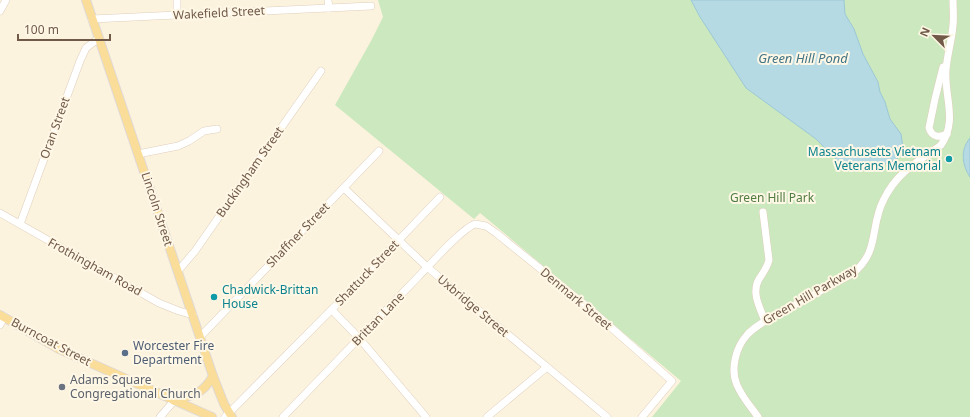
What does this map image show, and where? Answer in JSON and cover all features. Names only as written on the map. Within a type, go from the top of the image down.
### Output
[{"type":"main road","name":"Lincoln Street","points":[[86,0],[213,376],[229,416]]},
{"type":"main road","name":"Burncoat Street","points":[[2,316],[59,349],[212,417]]},
{"type":"main road","points":[[174,401],[202,390],[207,386],[213,376]]},
{"type":"street","points":[[0,11],[6,0]]},
{"type":"street","points":[[177,0],[177,15]]},
{"type":"street","points":[[328,0],[329,8]]},
{"type":"street","name":"Green Hill Parkway","points":[[758,417],[737,385],[734,367],[736,355],[743,340],[754,328],[765,321],[852,274],[861,266],[871,250],[880,208],[891,187],[899,176],[941,145],[947,134],[950,124],[950,113],[946,77],[953,24],[953,0]]},
{"type":"street","name":"Wakefield Street","points":[[92,18],[371,6]]},
{"type":"street","name":"Oran Street","points":[[20,224],[80,60],[86,48],[99,38]]},
{"type":"street","points":[[947,134],[936,136],[930,132],[929,128],[935,99],[948,54]]},
{"type":"street","name":"Buckingham Street","points":[[178,271],[195,251],[321,71]]},
{"type":"street","points":[[138,154],[178,146],[204,131],[217,129]]},
{"type":"street","name":"Shaffner Street","points":[[200,336],[379,151]]},
{"type":"street","name":"Uxbridge Street","points":[[344,188],[427,267],[607,417]]},
{"type":"street","name":"Shattuck Street","points":[[229,416],[440,197]]},
{"type":"street","points":[[763,212],[769,260],[767,267],[758,280],[755,289],[756,297],[765,321]]},
{"type":"street","name":"Frothingham Road","points":[[0,213],[159,303],[193,315]]},
{"type":"street","name":"Brittan Lane","points":[[283,417],[427,267],[464,231],[476,224]]},
{"type":"street","name":"Denmark Street","points":[[476,224],[488,227],[556,280],[672,381],[642,417]]},
{"type":"street","points":[[332,310],[359,338],[426,417]]},
{"type":"street","points":[[0,325],[2,316]]},
{"type":"street","points":[[492,415],[547,367]]},
{"type":"street","points":[[160,417],[174,401]]},
{"type":"green space","name":"Green Hill Park","points":[[378,0],[970,0],[970,417],[652,417],[681,381],[480,213],[474,219],[335,105],[383,17]]},
{"type":"water","name":"Green Hill Pond","points":[[691,0],[844,0],[845,14],[854,29],[863,54],[878,82],[890,119],[901,134],[903,148],[897,159],[871,169],[855,171],[841,164],[816,139],[746,88],[700,17]]},
{"type":"water","points":[[970,138],[970,177],[965,168],[963,152]]},
{"type":"place","name":"Massachusetts Vietnam Veterans Memorial","points":[[949,159]]},
{"type":"place","name":"Chadwick-Brittan House","points":[[214,297]]},
{"type":"place","name":"Worcester Fire Department","points":[[125,353]]},
{"type":"place","name":"Adams Square Congregational Church","points":[[62,387]]}]
